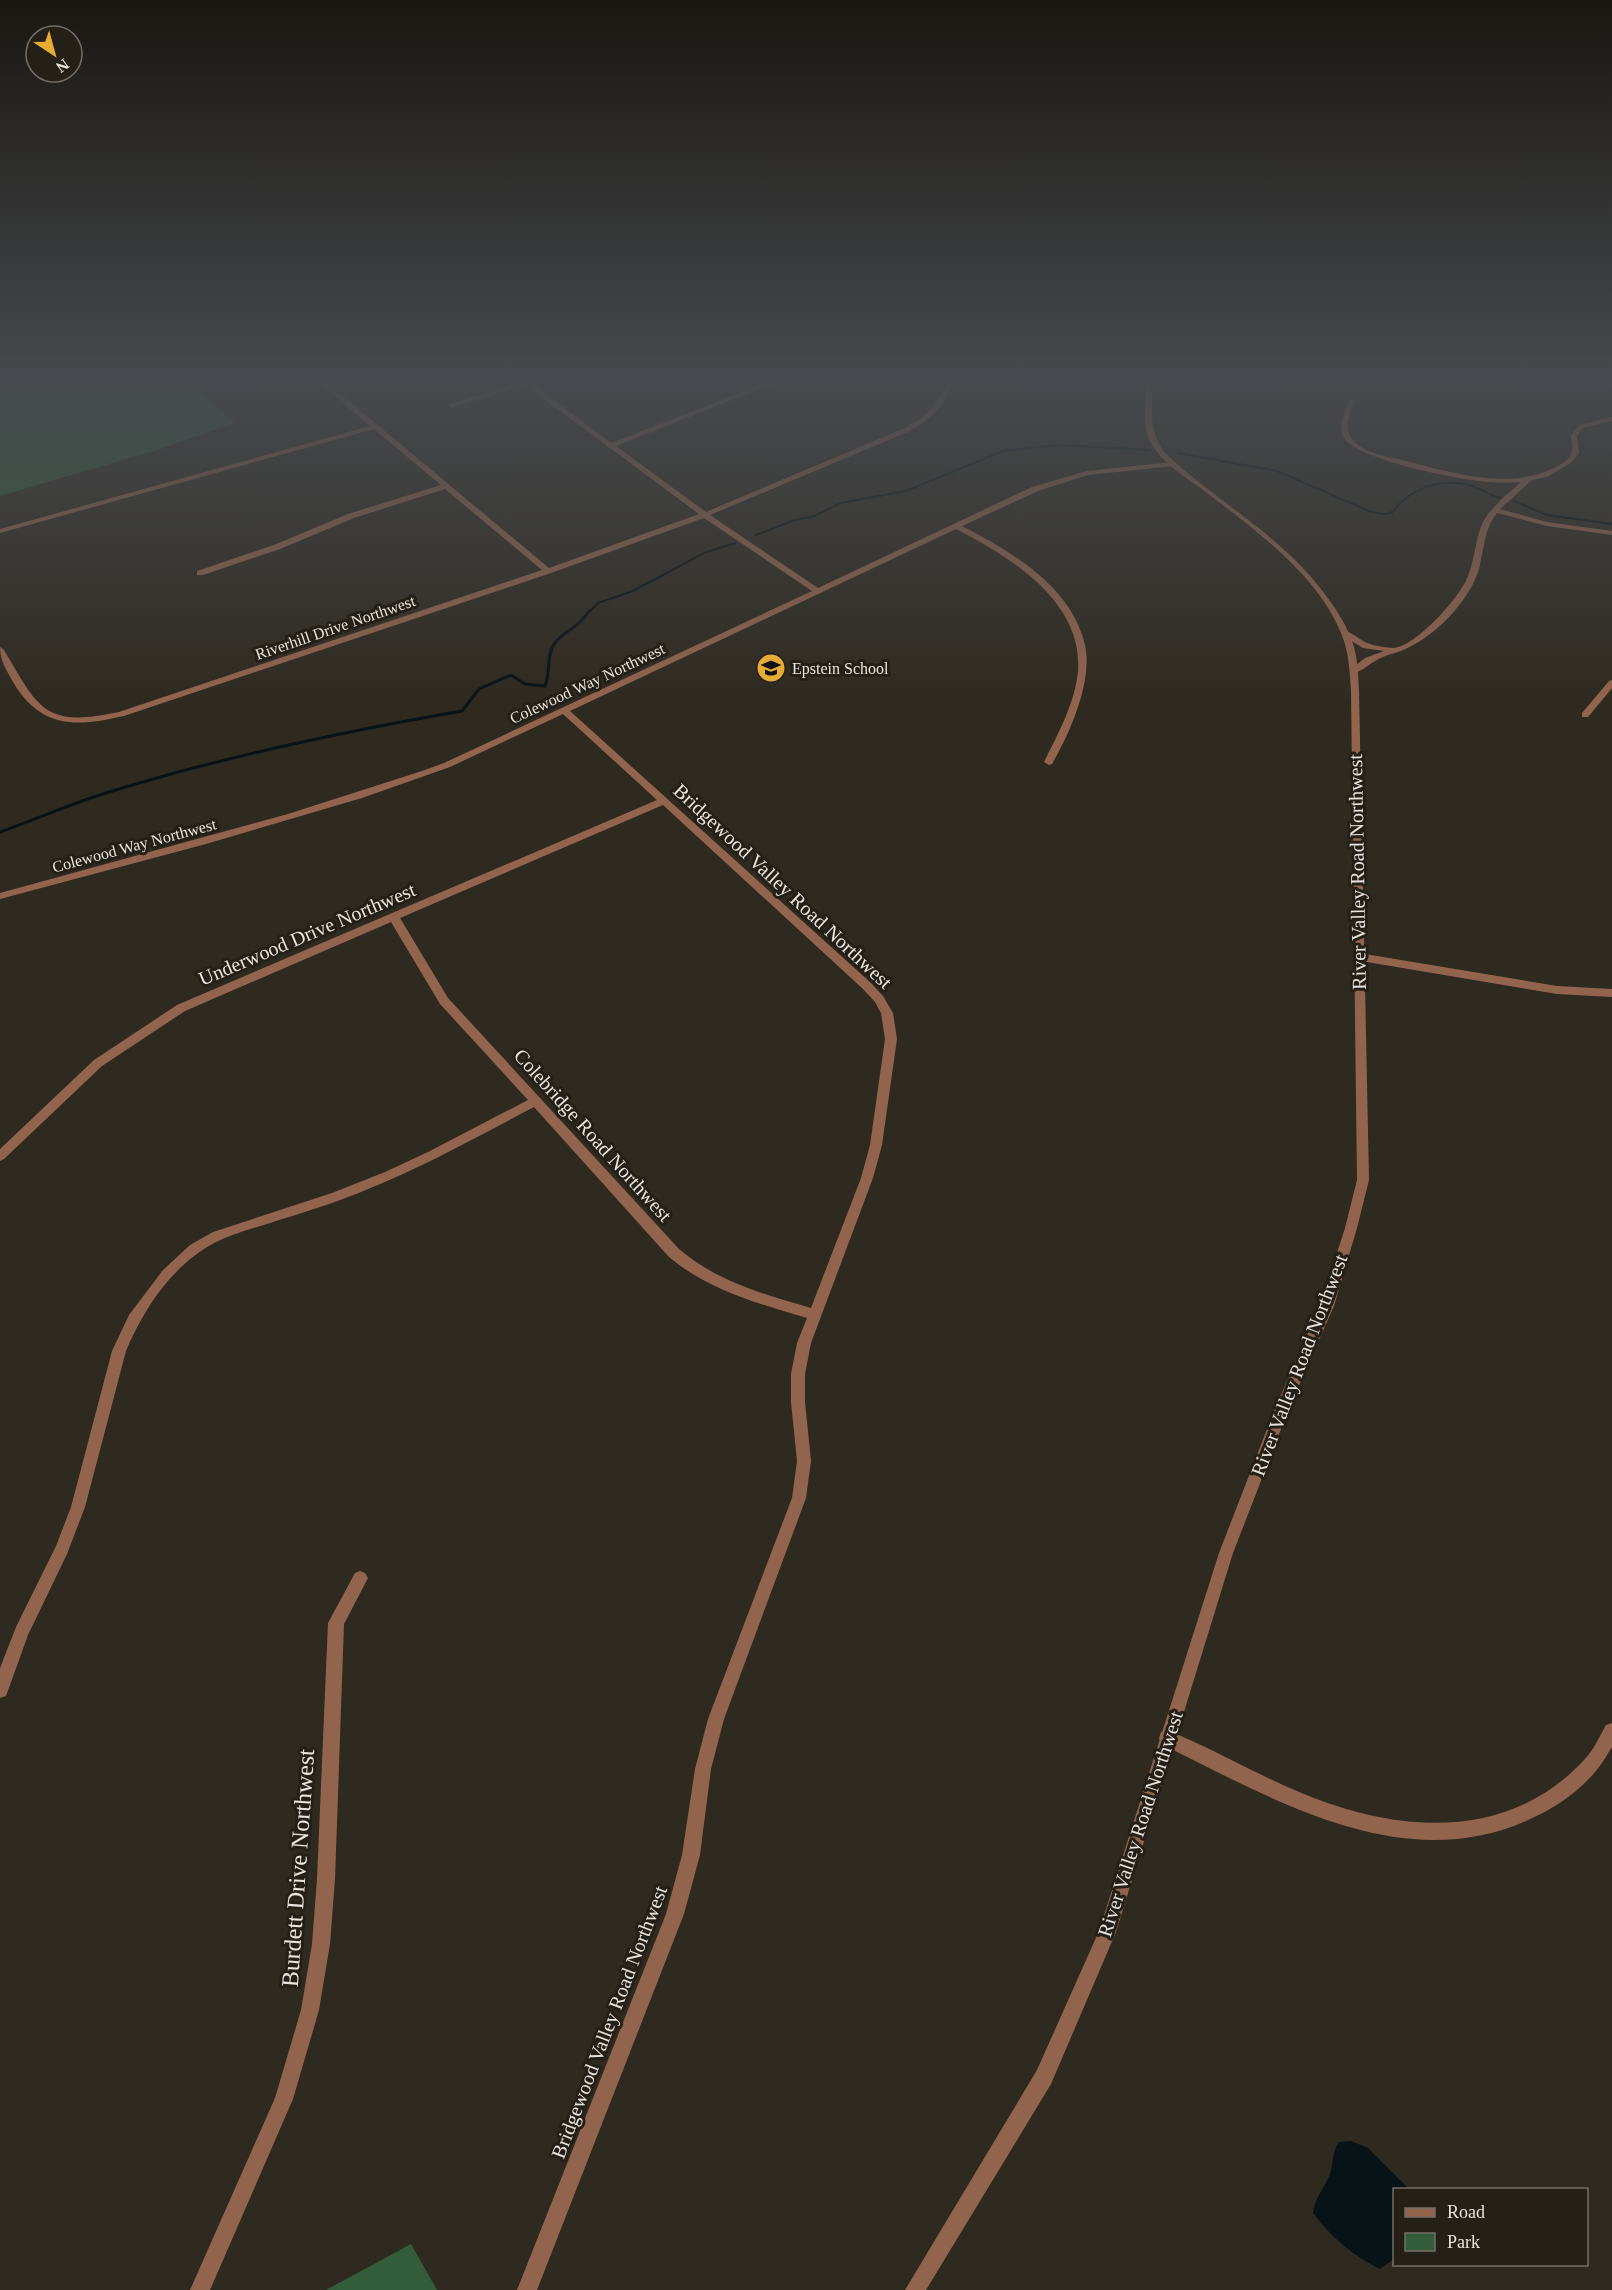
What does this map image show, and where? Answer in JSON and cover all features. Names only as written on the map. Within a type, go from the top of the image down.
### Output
[{"type":"street","points":[[0,531],[151,489]]},
{"type":"street","points":[[200,573],[277,548],[351,516],[438,489]]},
{"type":"street","points":[[450,489],[548,571]]},
{"type":"street","points":[[669,489],[771,561],[819,591]]},
{"type":"street","name":"Riverhill Drive Northwest","points":[[0,650],[31,701],[44,711],[77,719],[104,718],[132,711],[548,571],[705,515],[768,489]]},
{"type":"street","name":"Colewood Way Northwest","points":[[0,896],[170,853],[368,795],[447,765],[1035,489]]},
{"type":"street","name":"River Valley Road Northwest","points":[[915,2290],[1044,2077],[1092,1971],[1107,1932],[1226,1553],[1283,1406],[1326,1306],[1352,1228],[1363,1169],[1354,671],[1345,633],[1317,590],[1294,561],[1204,489]]},
{"type":"street","points":[[1511,489],[1515,492]]},
{"type":"street","points":[[1354,671],[1369,658],[1395,650],[1417,639],[1464,593],[1475,570],[1484,527],[1496,510],[1518,489]]},
{"type":"street","points":[[1496,510],[1547,524],[1612,533]]},
{"type":"street","points":[[957,525],[996,546],[1028,569],[1059,605],[1076,630],[1081,656],[1080,681],[1064,730],[1049,762]]},
{"type":"street","points":[[1345,633],[1366,646],[1395,650]]},
{"type":"street","points":[[1585,715],[1612,683]]},
{"type":"street","name":"Bridgewood Valley Road Northwest","points":[[527,2290],[675,1914],[691,1855],[703,1769],[716,1719],[799,1498],[804,1461],[798,1402],[798,1374],[804,1342],[867,1178],[876,1145],[891,1039],[888,1020],[879,999],[867,986],[564,710]]},
{"type":"street","name":"Underwood Drive Northwest","points":[[0,1156],[98,1063],[162,1019],[202,998],[664,801]]},
{"type":"street","name":"Colebridge Road Northwest","points":[[393,916],[444,1001],[689,1267],[726,1288],[814,1315]]},
{"type":"street","points":[[1359,957],[1557,990],[1612,993]]},
{"type":"street","points":[[0,1690],[21,1632],[62,1549],[78,1507],[119,1351],[141,1306],[175,1266],[192,1251],[217,1236],[371,1184],[536,1101]]},
{"type":"street","name":"Burdett Drive Northwest","points":[[200,2290],[284,2100],[310,2010],[321,1944],[326,1879],[336,1623],[360,1578]]},
{"type":"street","points":[[1167,1738],[1315,1807],[1352,1820],[1388,1828],[1430,1832],[1475,1829],[1516,1819],[1549,1803],[1591,1766],[1612,1731]]},
{"type":"green space","points":[[0,489],[24,489],[0,496]]},
{"type":"green space","points":[[411,2244],[437,2290],[326,2290]]},
{"type":"shaded area","points":[[1351,2141],[1368,2148],[1408,2188],[1393,2188],[1393,2260],[1380,2269],[1343,2245],[1313,2213],[1318,2197],[1330,2174],[1336,2146],[1339,2142]]},
{"type":"waterway","points":[[756,535],[795,520],[814,516],[841,503],[911,489]]},
{"type":"waterway","points":[[1318,489],[1371,512],[1384,514],[1393,512],[1408,497],[1422,489]]},
{"type":"waterway","points":[[1478,489],[1500,498]]},
{"type":"waterway","points":[[1514,501],[1547,515],[1612,524]]},
{"type":"waterway","points":[[588,613],[598,603],[633,591],[704,553],[735,543]]},
{"type":"waterway","points":[[0,832],[90,798],[191,768],[326,737],[462,711],[479,689],[511,675],[525,684],[545,686],[550,653],[554,644],[580,622],[589,611]]},
{"type":"place","name":"Epstein School","points":[[771,668]]}]
